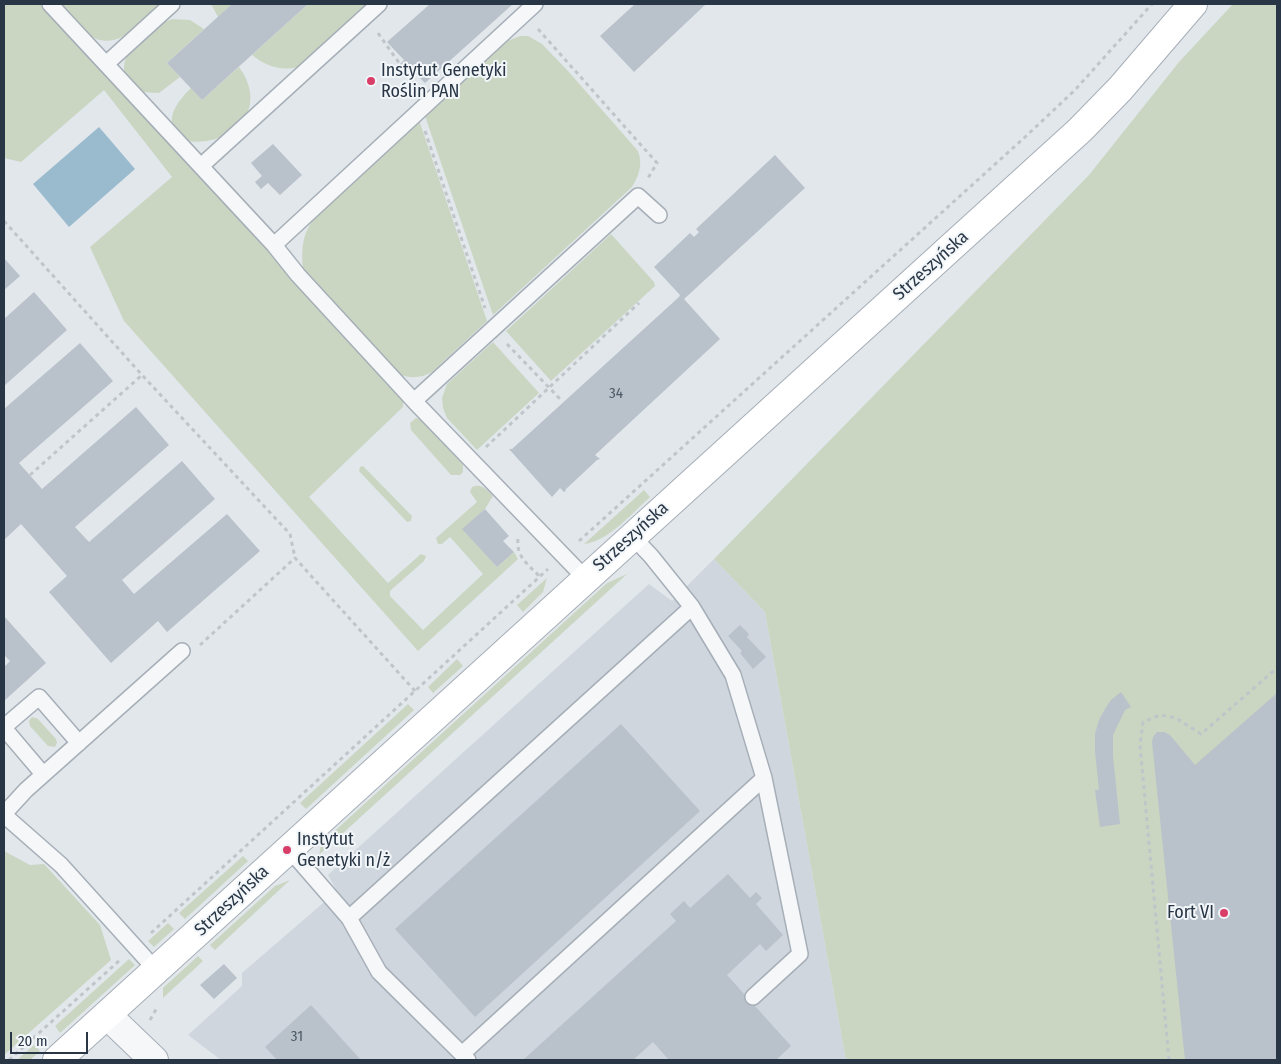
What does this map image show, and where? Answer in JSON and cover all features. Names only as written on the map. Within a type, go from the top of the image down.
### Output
[{"type":"street","name":"Strzeszyńska","points":[[57,1060],[1080,130],[1120,89],[1193,4]]},
{"type":"street","points":[[107,1015],[154,1060]]},
{"type":"lane","points":[[50,4],[274,245],[298,275],[414,401],[529,522],[586,578]]},
{"type":"lane","points":[[106,64],[172,4]]},
{"type":"lane","points":[[201,166],[379,4]]},
{"type":"lane","points":[[274,245],[529,9]]},
{"type":"lane","points":[[414,401],[638,196],[659,215]]},
{"type":"lane","points":[[632,536],[692,606],[733,675],[764,778],[800,954],[753,997]]},
{"type":"lane","points":[[349,918],[692,606]]},
{"type":"lane","points":[[156,970],[61,865],[4,814],[43,774],[182,651]]},
{"type":"lane","points":[[43,774],[4,728],[39,697],[79,743]]},
{"type":"lane","points":[[289,849],[349,918],[379,972],[465,1057],[764,778]]},
{"type":"path","points":[[9,1060],[1024,138],[1075,90],[1152,4]]},
{"type":"path","points":[[529,9],[657,163],[638,196]]},
{"type":"path","points":[[366,16],[423,108],[492,329],[561,400]]},
{"type":"path","points":[[4,221],[142,375],[290,534],[295,558],[415,691]]},
{"type":"path","points":[[471,460],[639,303]]},
{"type":"path","points":[[30,475],[142,375]]},
{"type":"path","points":[[529,522],[518,536],[517,549],[520,556],[540,577]]},
{"type":"path","points":[[182,651],[199,646],[295,558]]},
{"type":"path","points":[[1169,1060],[1140,746],[1144,722],[1160,715],[1176,718],[1201,734],[1277,668]]},
{"type":"shaded area","points":[[714,559],[765,612],[846,1060],[221,1060],[188,1035],[242,986],[242,973],[337,891],[328,875],[649,584],[672,601]]},
{"type":"green space","points":[[4,4],[40,4],[403,398],[403,407],[309,497],[388,583],[421,554],[426,556],[424,561],[390,591],[390,596],[423,630],[483,574],[450,537],[442,544],[438,544],[436,538],[477,502],[470,492],[472,487],[479,486],[486,489],[493,496],[485,509],[463,529],[497,567],[514,552],[518,559],[418,651],[124,321],[90,247],[172,177],[104,90],[21,162],[4,158]]},
{"type":"green space","points":[[56,4],[163,4],[128,34],[109,41],[87,34]]},
{"type":"green space","points":[[211,4],[232,4],[218,17]]},
{"type":"green space","points":[[308,4],[368,4],[301,66],[294,68],[275,67],[263,63],[252,55]]},
{"type":"green space","points":[[1233,4],[1277,4],[1277,1060],[846,1060],[765,612],[714,559],[1089,175],[1179,62]]},
{"type":"green space","points":[[172,19],[190,20],[204,29],[167,63],[180,77],[159,93],[141,92],[125,75],[126,58],[130,51],[147,34]]},
{"type":"green space","points":[[520,36],[528,36],[542,44],[568,71],[638,151],[640,165],[637,179],[632,187],[493,315],[425,116],[505,42]]},
{"type":"green space","points":[[239,67],[248,82],[250,97],[248,110],[242,122],[232,131],[219,138],[204,141],[187,141],[175,130],[172,124],[173,113],[179,102],[191,88],[202,100]]},
{"type":"green space","points":[[419,120],[487,321],[432,372],[420,377],[412,377],[399,374],[303,270],[302,255],[305,234],[317,215]]},
{"type":"green space","points":[[611,234],[654,282],[655,286],[551,381],[506,331]]},
{"type":"green space","points":[[493,342],[539,393],[477,450],[447,418],[442,398],[447,384]]},
{"type":"green space","points":[[416,418],[422,419],[463,465],[463,472],[460,475],[451,475],[411,430],[410,423]]},
{"type":"green space","points":[[363,466],[412,516],[411,521],[407,522],[359,471],[360,467]]},
{"type":"green space","points":[[644,490],[650,497],[628,518],[602,538],[584,544]]},
{"type":"green space","points":[[627,574],[319,855],[321,846],[327,838],[607,583]]},
{"type":"green space","points":[[547,578],[543,592],[523,612],[517,605]]},
{"type":"green space","points":[[457,659],[463,666],[433,693],[428,687]]},
{"type":"green space","points":[[408,704],[414,710],[306,809],[300,803]]},
{"type":"green space","points":[[32,717],[38,719],[56,739],[55,747],[48,746],[30,726],[29,721]]},
{"type":"green space","points":[[4,851],[30,865],[44,864],[100,925],[111,960],[4,1055]]},
{"type":"green space","points":[[243,856],[248,861],[185,919],[179,913]]},
{"type":"green space","points":[[290,880],[215,950],[210,945],[275,886]]},
{"type":"green space","points":[[168,923],[174,929],[154,947],[148,941]]},
{"type":"green space","points":[[198,956],[203,961],[163,998],[163,988]]},
{"type":"green space","points":[[129,959],[135,965],[60,1033],[55,1026]]},
{"type":"green space","points":[[34,1045],[40,1051],[30,1060],[17,1060]]},
{"type":"water","points":[[99,127],[135,169],[69,227],[33,184]]},
{"type":"building","points":[[232,4],[308,4],[202,100],[167,63]]},
{"type":"building","points":[[430,4],[513,4],[425,83],[411,69],[405,74],[398,66],[404,60],[387,42]]},
{"type":"building","points":[[635,4],[705,5],[634,72],[600,36]]},
{"type":"building","points":[[273,144],[302,175],[280,195],[268,183],[261,189],[255,182],[262,176],[251,163]]},
{"type":"building","points":[[775,155],[805,188],[684,299],[720,339],[595,455],[600,459],[566,491],[564,492],[560,488],[552,497],[509,449],[512,449],[679,297],[680,295],[654,267],[690,233],[694,237],[699,232],[696,229]]},
{"type":"building","points":[[4,258],[20,276],[4,290]]},
{"type":"building","points":[[34,292],[67,330],[4,386],[4,319]]},
{"type":"building","points":[[80,343],[113,381],[19,463],[42,489],[136,407],[169,445],[75,527],[89,542],[182,461],[215,499],[122,580],[134,594],[227,514],[260,551],[167,632],[158,621],[111,663],[49,592],[67,576],[21,524],[4,540],[4,409]]},
{"type":"building","points":[[485,509],[509,536],[503,541],[514,552],[497,567],[462,529]]},
{"type":"building","points":[[4,616],[46,663],[4,701],[4,667],[10,661],[4,655]]},
{"type":"building","points":[[740,625],[749,634],[747,637],[766,657],[753,669],[740,653],[742,651],[728,636]]},
{"type":"building","points":[[1121,692],[1131,707],[1125,710],[1113,735],[1113,756],[1120,824],[1100,827],[1095,790],[1099,790],[1095,734],[1105,709],[1111,700]]},
{"type":"building","name":"Fort VI","points":[[1277,693],[1277,1060],[1185,1060],[1153,737],[1157,732],[1164,732],[1170,735],[1195,765]]},
{"type":"building","points":[[621,724],[700,811],[475,1017],[395,929]]},
{"type":"building","points":[[728,874],[750,898],[756,892],[762,898],[756,904],[783,935],[766,951],[760,944],[727,975],[791,1046],[776,1060],[669,1060],[653,1042],[633,1060],[523,1060],[676,921],[670,914],[684,901],[690,908]]},
{"type":"building","points":[[224,964],[237,978],[214,999],[200,985]]},
{"type":"building","points":[[311,1005],[361,1060],[277,1060],[265,1047]]},
{"type":"place","name":"Instytut Genetyki Roślin PAN","points":[[371,81]]},
{"type":"place","name":"Instytut Genetyki n/ż","points":[[287,850]]},
{"type":"place","name":"Fort VI","points":[[1224,913]]}]
